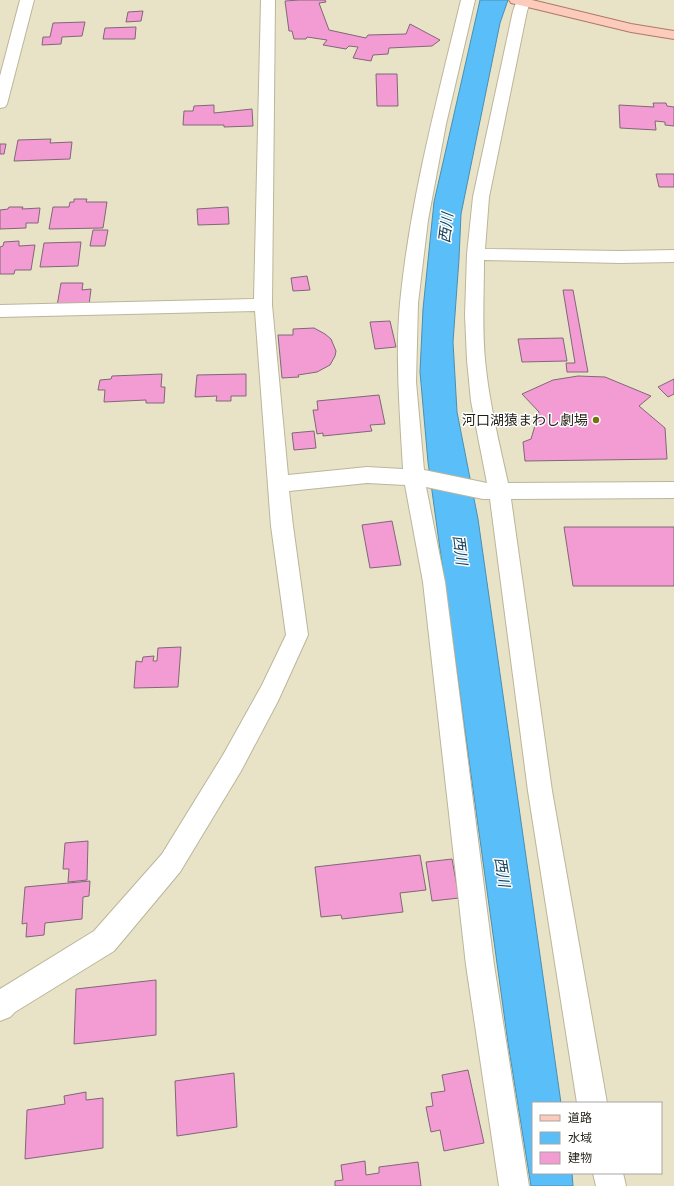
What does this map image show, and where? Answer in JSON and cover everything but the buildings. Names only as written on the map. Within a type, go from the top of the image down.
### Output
[{"type":"main road","points":[[521,1],[631,28],[674,35]]},
{"type":"street","points":[[0,104],[27,0]]},
{"type":"street","points":[[0,1007],[5,1002],[104,941],[171,863],[232,763],[270,693],[297,635],[282,526],[263,305],[268,0]]},
{"type":"street","points":[[468,0],[429,172],[420,220],[409,302],[407,382],[418,478],[434,582],[480,965],[514,1186]]},
{"type":"street","points":[[521,1],[483,189],[476,254],[474,315],[476,360],[491,491],[592,1102]]},
{"type":"street","points":[[476,254],[620,257],[674,256]]},
{"type":"street","points":[[0,311],[263,305]]},
{"type":"street","points":[[279,484],[367,475],[418,478],[491,491],[674,490]]},
{"type":"street","points":[[608,1174],[611,1186]]},
{"type":"water","name":"西川","points":[[480,0],[508,0],[500,23],[461,214],[453,342],[457,412],[478,519],[561,1102],[532,1102],[532,1174],[572,1174],[573,1186],[531,1186],[508,1043],[428,462],[420,372],[423,309],[434,202]]},
{"type":"place","name":"河口湖猿まわし劇場","points":[[596,420]]}]
